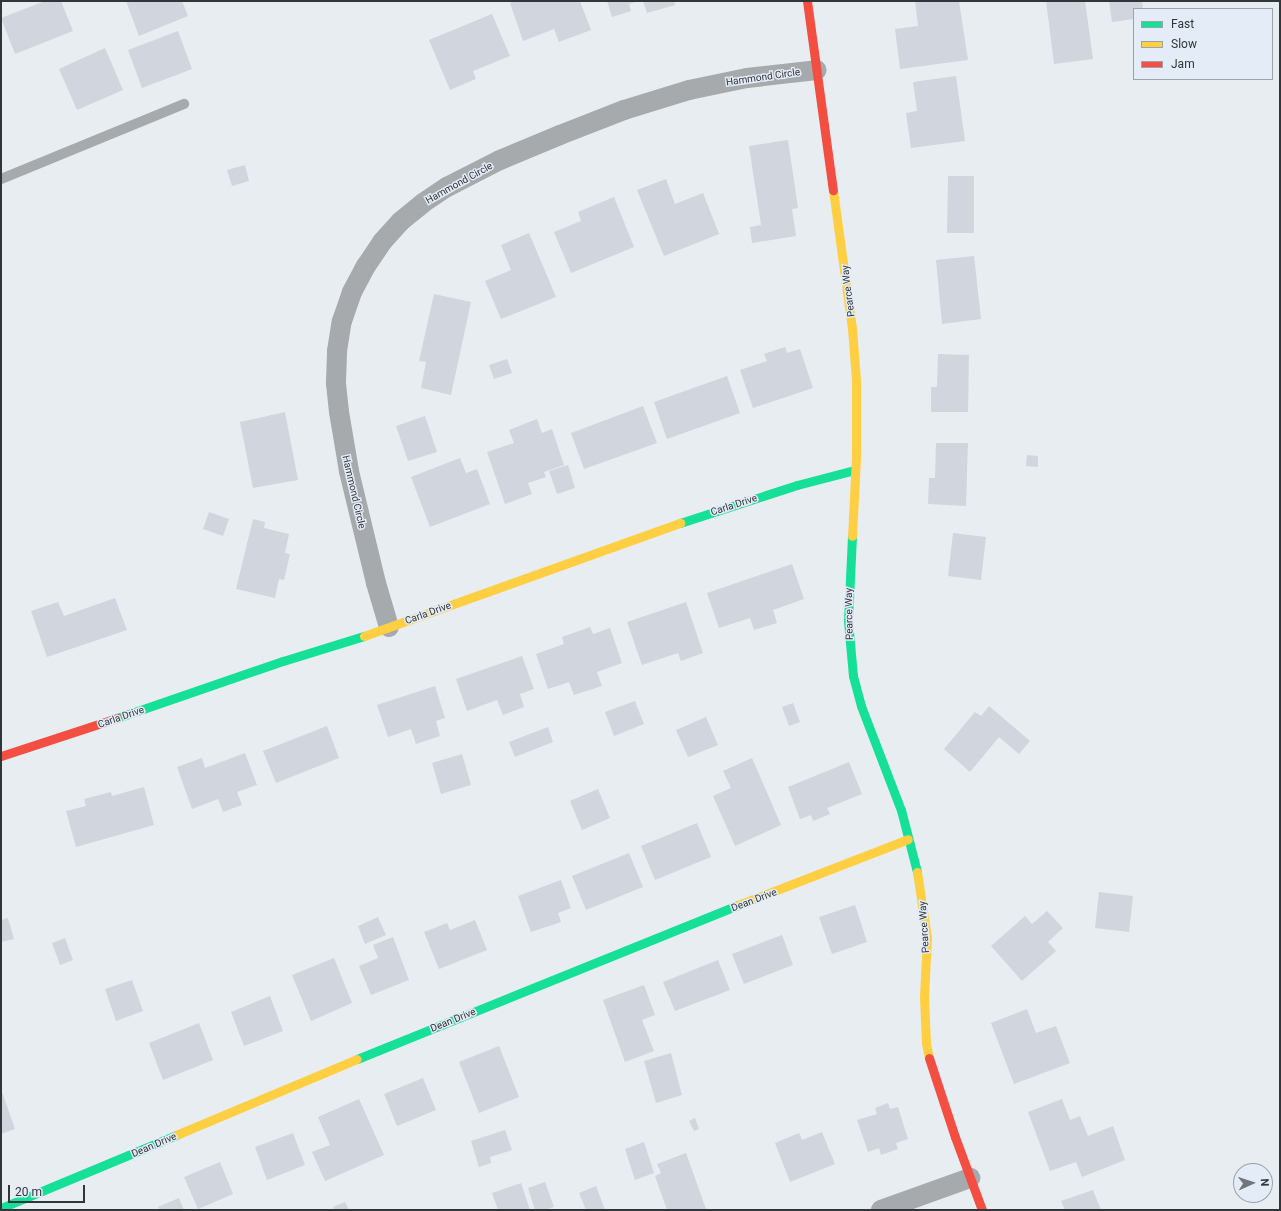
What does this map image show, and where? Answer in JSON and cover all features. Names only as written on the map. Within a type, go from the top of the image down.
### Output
[{"type":"street","name":"Pearce Way","points":[[807,1],[852,328],[856,380],[855,470],[848,592],[848,621],[853,676],[861,706],[894,792],[919,880],[927,937],[924,997],[926,1043],[934,1073],[982,1210]]},
{"type":"street","name":"Hammond Circle","points":[[389,627],[376,583],[349,471],[339,412],[336,382],[336,351],[342,321],[352,292],[366,266],[382,242],[401,221],[423,203],[447,187],[500,160],[566,132],[624,110],[689,90],[747,78],[817,70]]},
{"type":"street","name":"Carla Drive","points":[[1,756],[389,627],[694,518],[797,485],[855,470]]},
{"type":"street","name":"Dean Drive","points":[[1,1208],[22,1201],[392,1045],[548,983],[644,942],[908,839]]},
{"type":"street","points":[[881,1210],[970,1178]]},
{"type":"lane","points":[[1,179],[184,104]]},
{"type":"building","points":[[45,1],[61,1],[73,31],[15,54],[1,18]]},
{"type":"building","points":[[126,1],[182,1],[188,16],[139,36]]},
{"type":"building","points":[[515,1],[580,1],[591,30],[559,42],[554,29],[523,41],[510,3]]},
{"type":"building","points":[[607,1],[639,1],[629,4],[631,11],[612,17]]},
{"type":"building","points":[[643,1],[674,1],[675,5],[647,13]]},
{"type":"building","points":[[915,1],[959,1],[968,60],[900,69],[895,29],[918,26]]},
{"type":"building","points":[[1046,1],[1085,1],[1093,59],[1054,64]]},
{"type":"building","points":[[1109,1],[1142,1],[1143,8],[1133,8],[1133,19],[1112,22]]},
{"type":"building","points":[[492,14],[510,56],[473,71],[476,79],[450,90],[429,40]]},
{"type":"building","points":[[178,31],[192,69],[142,88],[128,50]]},
{"type":"building","points":[[105,48],[123,90],[77,110],[59,69]]},
{"type":"building","points":[[956,76],[965,141],[911,148],[906,113],[917,111],[913,82]]},
{"type":"building","points":[[788,140],[798,208],[792,209],[796,236],[752,243],[750,227],[761,225],[749,146]]},
{"type":"building","points":[[245,165],[249,181],[232,186],[227,170]]},
{"type":"building","points":[[948,176],[974,176],[974,233],[947,233]]},
{"type":"building","points":[[666,179],[675,204],[703,193],[719,234],[664,256],[637,190]]},
{"type":"building","points":[[614,197],[634,247],[571,273],[554,232],[581,221],[578,212]]},
{"type":"building","points":[[529,233],[556,297],[501,319],[485,281],[511,270],[501,245]]},
{"type":"building","points":[[974,256],[981,319],[942,324],[936,260]]},
{"type":"building","points":[[434,294],[471,302],[451,395],[421,388],[426,362],[419,361]]},
{"type":"building","points":[[785,347],[787,353],[800,349],[813,388],[753,408],[740,370],[767,361],[764,354]]},
{"type":"building","points":[[938,354],[969,355],[968,412],[931,412],[931,387],[937,387]]},
{"type":"building","points":[[507,359],[512,373],[494,379],[489,365]]},
{"type":"building","points":[[727,376],[740,413],[667,439],[654,402]]},
{"type":"building","points":[[643,406],[657,443],[584,469],[571,433]]},
{"type":"building","points":[[285,412],[298,480],[253,488],[240,422]]},
{"type":"building","points":[[425,416],[437,452],[408,461],[396,426]]},
{"type":"building","points":[[537,419],[542,433],[552,429],[564,465],[544,472],[546,477],[528,483],[532,494],[505,504],[487,452],[514,443],[509,430]]},
{"type":"building","points":[[936,443],[968,443],[966,506],[928,504],[929,478],[935,478]]},
{"type":"building","points":[[1027,455],[1038,456],[1038,467],[1026,466]]},
{"type":"building","points":[[460,458],[466,473],[477,469],[490,504],[430,527],[411,477]]},
{"type":"building","points":[[568,465],[575,488],[557,494],[549,471]]},
{"type":"building","points":[[209,512],[229,519],[223,536],[203,529]]},
{"type":"building","points":[[253,519],[265,522],[264,528],[289,534],[285,553],[290,554],[284,580],[279,579],[275,598],[236,589]]},
{"type":"building","points":[[953,533],[986,537],[981,580],[948,576]]},
{"type":"building","points":[[792,564],[804,599],[773,610],[777,623],[754,630],[750,618],[719,628],[707,593]]},
{"type":"building","points":[[115,598],[127,630],[47,657],[31,611],[58,602],[64,616]]},
{"type":"building","points":[[686,602],[703,653],[681,661],[678,653],[642,665],[627,622]]},
{"type":"building","points":[[590,627],[593,634],[610,628],[622,663],[597,672],[602,686],[574,695],[569,682],[548,689],[536,654],[564,644],[562,637]]},
{"type":"building","points":[[522,656],[534,689],[520,694],[524,707],[503,715],[497,700],[467,711],[456,679]]},
{"type":"building","points":[[435,686],[445,718],[436,721],[440,736],[416,744],[411,729],[388,737],[377,705]]},
{"type":"building","points":[[635,701],[644,724],[614,736],[605,712]]},
{"type":"building","points":[[793,703],[800,722],[789,726],[782,707]]},
{"type":"building","points":[[989,706],[1030,741],[1019,754],[999,737],[970,772],[944,749],[975,712],[981,716]]},
{"type":"building","points":[[706,717],[718,745],[688,757],[676,730]]},
{"type":"building","points":[[327,726],[339,758],[276,783],[263,751]]},
{"type":"building","points":[[548,727],[553,742],[515,757],[509,742]]},
{"type":"building","points":[[245,753],[257,785],[237,792],[242,805],[223,812],[218,799],[192,809],[177,767],[202,758],[205,768]]},
{"type":"building","points":[[462,754],[471,785],[441,794],[432,763]]},
{"type":"building","points":[[752,758],[781,825],[735,846],[713,796],[731,788],[723,771]]},
{"type":"building","points":[[849,762],[862,794],[827,808],[830,814],[813,821],[811,815],[800,819],[788,787]]},
{"type":"building","points":[[144,787],[154,825],[76,847],[66,811],[86,806],[84,799],[111,792],[112,796]]},
{"type":"building","points":[[598,789],[610,818],[582,830],[570,801]]},
{"type":"building","points":[[697,823],[711,857],[655,880],[641,846]]},
{"type":"building","points":[[629,853],[643,887],[586,910],[572,876]]},
{"type":"building","points":[[561,880],[571,908],[558,913],[561,922],[531,932],[518,896]]},
{"type":"building","points":[[1099,892],[1133,896],[1129,932],[1095,928]]},
{"type":"building","points":[[855,905],[867,942],[832,954],[819,917]]},
{"type":"building","points":[[1047,911],[1063,928],[1048,942],[1056,951],[1022,981],[991,946],[1025,916],[1032,924]]},
{"type":"building","points":[[378,917],[386,935],[365,944],[358,926]]},
{"type":"building","points":[[8,918],[14,939],[1,942],[1,920]]},
{"type":"building","points":[[475,920],[487,950],[439,969],[424,932],[447,923],[450,930]]},
{"type":"building","points":[[782,935],[793,965],[744,984],[732,954]]},
{"type":"building","points":[[393,937],[409,980],[371,995],[359,966],[378,958],[373,945]]},
{"type":"building","points":[[65,938],[73,960],[60,965],[52,943]]},
{"type":"building","points":[[334,958],[352,1003],[311,1021],[292,975]]},
{"type":"building","points":[[718,960],[730,990],[675,1011],[663,982]]},
{"type":"building","points":[[132,980],[143,1011],[116,1021],[105,989]]},
{"type":"building","points":[[644,985],[655,1015],[642,1020],[654,1051],[625,1062],[603,1000]]},
{"type":"building","points":[[270,996],[283,1031],[244,1046],[231,1012]]},
{"type":"building","points":[[1027,1009],[1036,1033],[1056,1026],[1070,1063],[1014,1084],[991,1023]]},
{"type":"building","points":[[199,1023],[213,1060],[163,1080],[149,1043]]},
{"type":"building","points":[[499,1046],[519,1097],[479,1113],[459,1062]]},
{"type":"building","points":[[671,1053],[682,1095],[656,1103],[644,1061]]},
{"type":"building","points":[[423,1078],[436,1110],[397,1126],[384,1094]]},
{"type":"building","points":[[1,1089],[15,1129],[1,1134]]},
{"type":"building","points":[[359,1099],[384,1155],[325,1181],[312,1152],[330,1145],[318,1117]]},
{"type":"building","points":[[1062,1099],[1070,1120],[1080,1116],[1088,1136],[1113,1126],[1125,1160],[1082,1177],[1076,1162],[1050,1171],[1028,1112]]},
{"type":"building","points":[[888,1103],[890,1109],[898,1107],[908,1139],[896,1143],[898,1149],[881,1155],[879,1148],[868,1152],[857,1120],[877,1114],[875,1108]]},
{"type":"building","points":[[695,1118],[699,1129],[694,1131],[689,1121]]},
{"type":"building","points":[[505,1130],[512,1150],[490,1157],[491,1163],[479,1167],[471,1141]]},
{"type":"building","points":[[822,1132],[835,1164],[790,1182],[775,1143],[799,1133],[802,1140]]},
{"type":"building","points":[[293,1133],[305,1165],[267,1180],[255,1147]]},
{"type":"building","points":[[644,1142],[654,1173],[635,1180],[625,1149]]},
{"type":"building","points":[[686,1153],[706,1209],[667,1210],[655,1176],[661,1173],[657,1164]]},
{"type":"building","points":[[220,1162],[233,1194],[198,1209],[184,1177]]},
{"type":"building","points":[[545,1182],[554,1207],[545,1210],[535,1210],[528,1188]]},
{"type":"building","points":[[521,1183],[530,1210],[498,1210],[492,1193]]},
{"type":"building","points":[[596,1186],[605,1210],[586,1210],[579,1193]]},
{"type":"building","points":[[1093,1190],[1101,1210],[1065,1210],[1061,1201]]},
{"type":"building","points":[[179,1198],[184,1210],[160,1210],[158,1207]]},
{"type":"building","points":[[345,1202],[349,1210],[335,1210],[333,1207]]},
{"type":"traffic: fast","points":[[680,523],[797,485],[855,470]]},
{"type":"traffic: fast","points":[[852,536],[848,621],[853,676],[861,706],[901,810],[917,872]]},
{"type":"traffic: fast","points":[[117,718],[283,661],[364,636]]},
{"type":"traffic: fast","points":[[357,1059],[738,905]]},
{"type":"traffic: fast","points":[[1,1208],[176,1135]]},
{"type":"traffic: slow","points":[[833,190],[852,328],[856,380],[856,458],[852,536]]},
{"type":"traffic: slow","points":[[364,636],[680,523]]},
{"type":"traffic: slow","points":[[738,905],[908,839]]},
{"type":"traffic: slow","points":[[917,872],[927,937],[924,997],[926,1043],[929,1058]]},
{"type":"traffic: slow","points":[[176,1135],[357,1059]]},
{"type":"traffic: jam","points":[[807,1],[833,190]]},
{"type":"traffic: jam","points":[[1,756],[117,718]]},
{"type":"traffic: jam","points":[[929,1058],[955,1137],[982,1210]]}]
